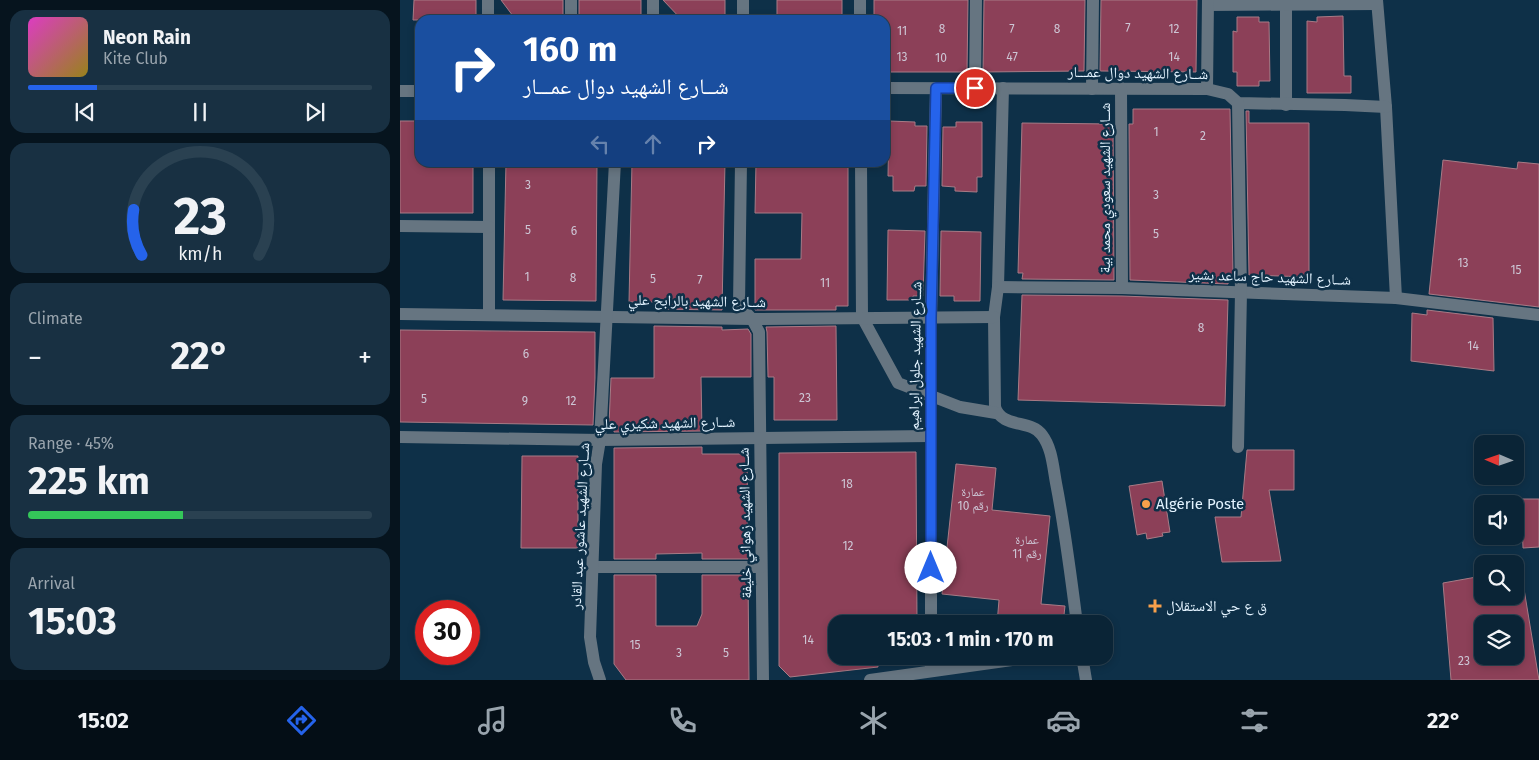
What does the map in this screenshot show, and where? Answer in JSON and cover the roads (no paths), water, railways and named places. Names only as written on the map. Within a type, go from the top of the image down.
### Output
[{"type":"street","points":[[488,0],[488,15]]},
{"type":"street","points":[[571,0],[571,15]]},
{"type":"street","points":[[653,0],[653,15]]},
{"type":"street","points":[[743,0],[743,15]]},
{"type":"street","points":[[860,0],[860,15]]},
{"type":"street","points":[[975,88],[976,0]]},
{"type":"street","points":[[1092,89],[1093,0]]},
{"type":"street","points":[[1208,89],[1208,2],[1377,2],[1386,108],[1396,298]]},
{"type":"street","points":[[1286,2],[1286,105]]},
{"type":"street","name":"شــارع الشهيد دوال عمـــار","points":[[890,88],[1208,89],[1228,94],[1238,104]]},
{"type":"street","name":"شــارع الشهيد جلول ابراهيم","points":[[931,615],[931,318],[936,88]]},
{"type":"street","points":[[996,413],[994,317],[998,287],[1003,88]]},
{"type":"street","name":"شــارع الشهيد سعودي محمد بية","points":[[1121,88],[1122,288]]},
{"type":"street","points":[[400,91],[415,91]]},
{"type":"street","points":[[1238,447],[1241,292],[1238,104],[1345,105],[1386,108]]},
{"type":"street","points":[[489,167],[489,314]]},
{"type":"street","name":"شــارع الشهيد عاشور عبد القادر","points":[[600,680],[594,662],[590,637],[596,464],[600,440],[614,167]]},
{"type":"street","name":"شــارع الشهيد زهواني خليفة","points":[[741,167],[739,305],[752,318],[759,332],[762,680]]},
{"type":"street","points":[[861,167],[862,317],[898,383],[960,407],[996,413],[1005,420],[1029,426],[1041,433],[1049,447],[1077,615]]},
{"type":"street","points":[[400,226],[489,227]]},
{"type":"street","name":"شــارع الشهيد حاج ساعد بشير","points":[[998,287],[1122,288],[1396,298],[1539,315]]},
{"type":"street","name":"شــارع الشهيد بالرابح علي","points":[[400,314],[752,318],[994,317]]},
{"type":"street","name":"شــارع الشهيد شكيري علي","points":[[400,437],[600,440],[930,436]]},
{"type":"street","points":[[593,567],[762,567]]},
{"type":"street","points":[[931,665],[931,671]]},
{"type":"street","points":[[870,680],[975,665]]},
{"type":"street","points":[[1084,665],[1086,680]]},
{"type":"place","name":"Algérie Poste","points":[[1146,504]]},
{"type":"place","name":"ق ع حي الاستقلال","points":[[1155,606]]}]
